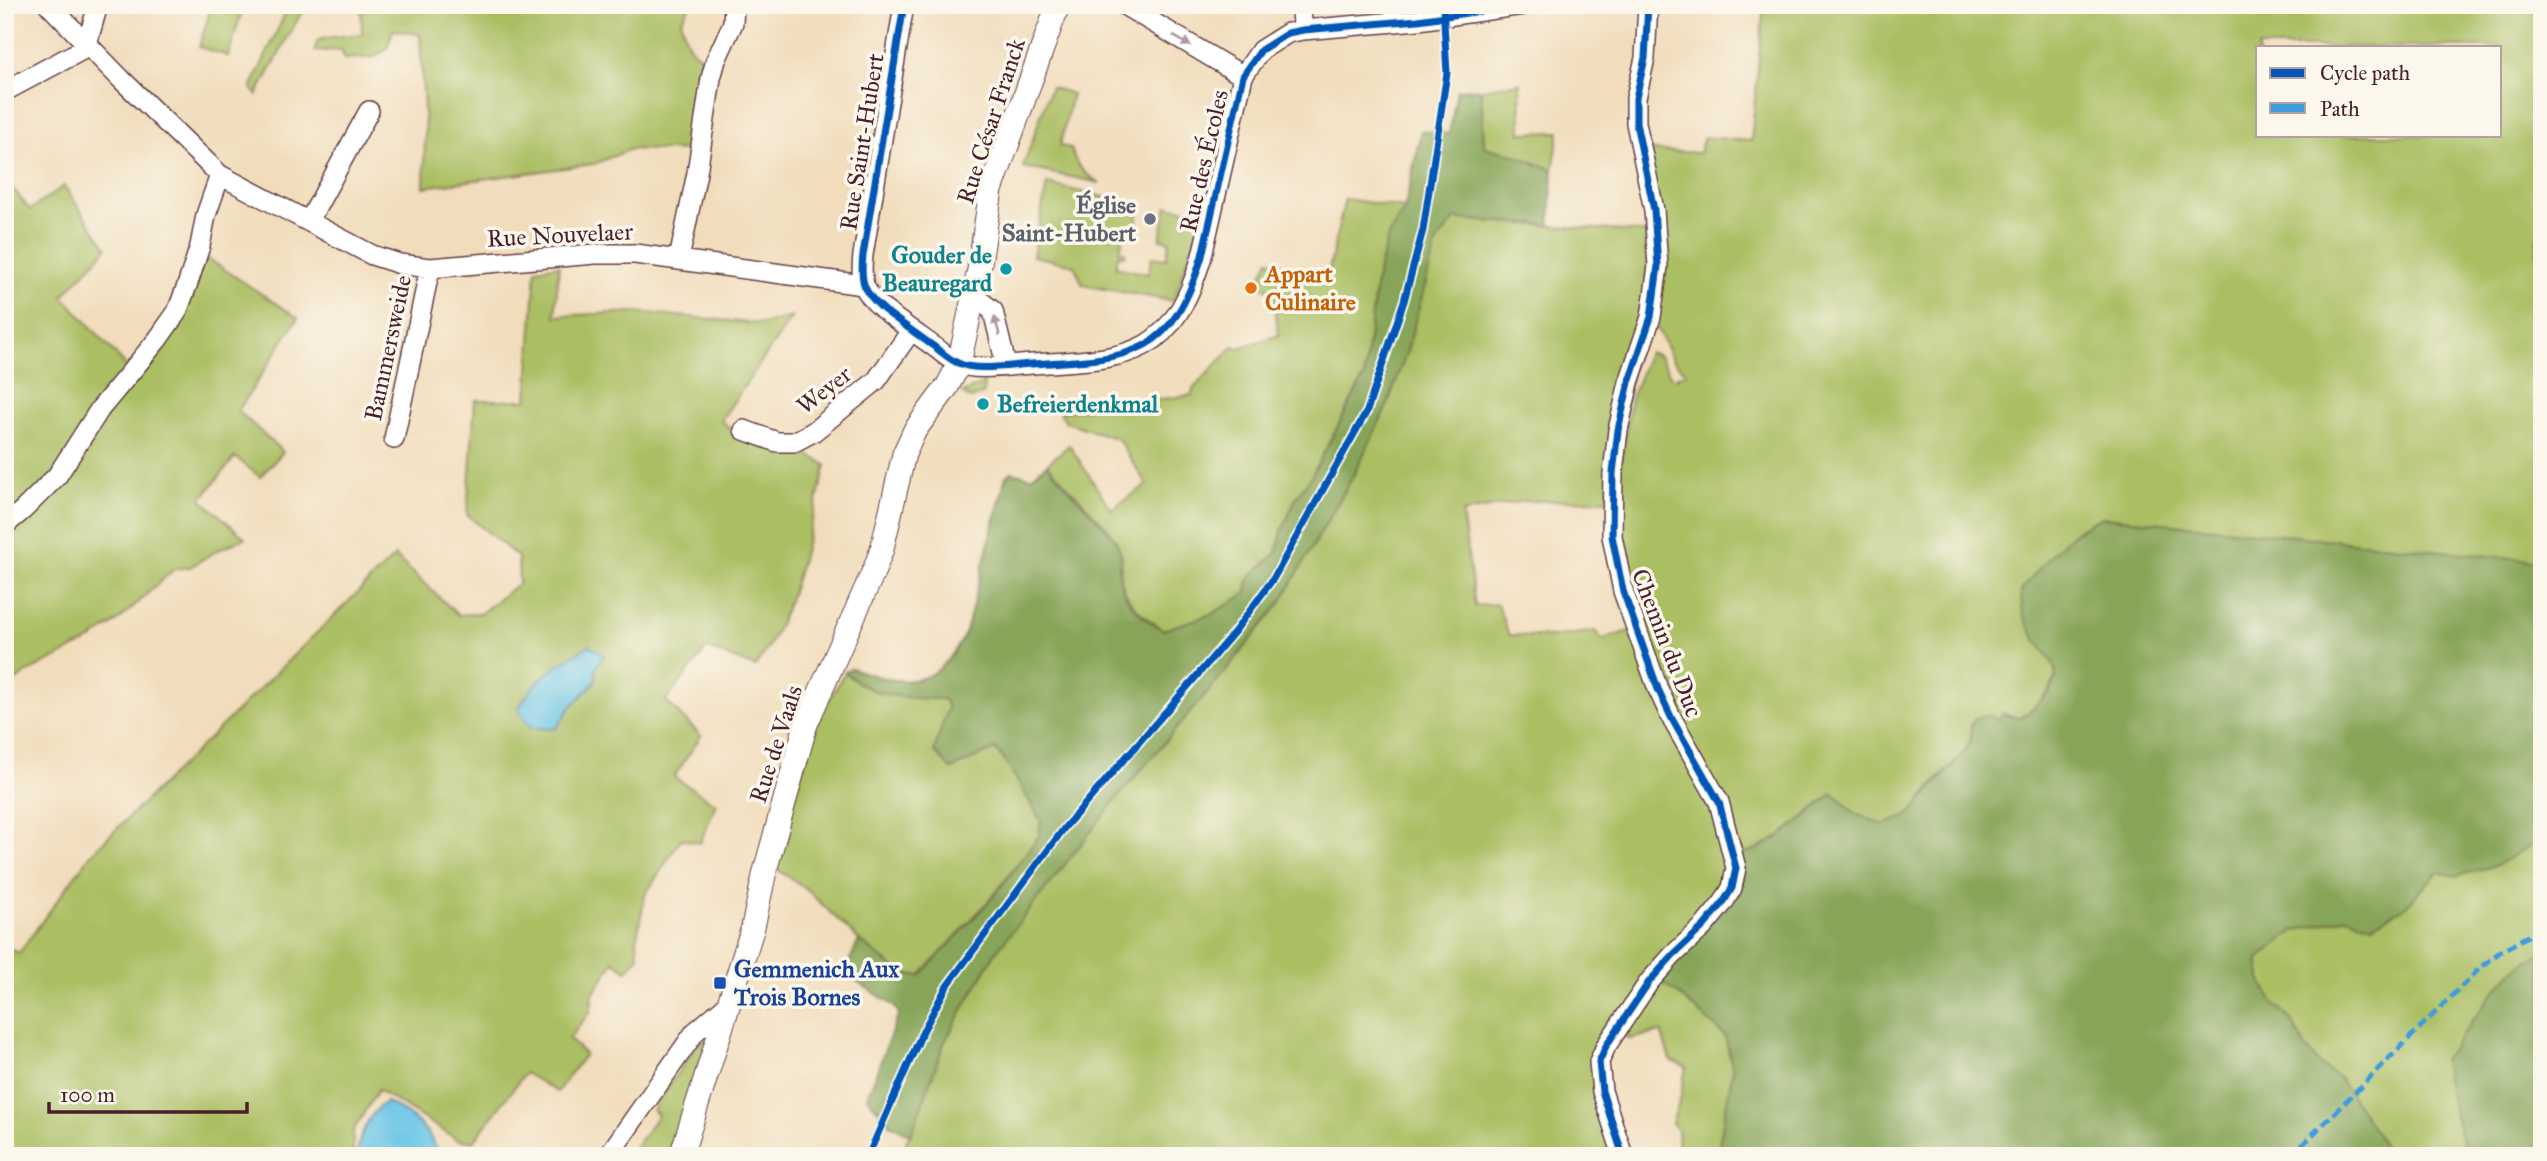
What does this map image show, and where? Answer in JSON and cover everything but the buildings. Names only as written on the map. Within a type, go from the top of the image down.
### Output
[{"type":"main road","name":"Rue César Franck","points":[[958,364],[974,296],[992,190],[1058,5]]},
{"type":"main road","name":"Rue de Vaals","points":[[681,1156],[753,927],[765,871],[806,724],[882,549],[904,454],[915,430],[947,387],[958,364]]},
{"type":"street","name":"Rue Nouvelaer","points":[[49,5],[220,175],[372,255],[400,264],[430,268],[595,254],[635,254],[863,285]]},
{"type":"street","points":[[5,92],[82,50],[87,44],[98,5]]},
{"type":"street","points":[[679,259],[697,173],[711,78],[733,23],[734,5]]},
{"type":"street","name":"Rue Saint-Hubert","points":[[863,285],[863,255],[904,5]]},
{"type":"street","points":[[1124,5],[1243,76]]},
{"type":"street","points":[[1300,5],[1303,30]]},
{"type":"street","name":"Rue des Écoles","points":[[958,364],[986,367],[1108,359],[1139,349],[1174,321],[1194,282],[1202,256],[1243,76],[1261,50],[1288,33],[1303,30],[1455,10],[1522,5]]},
{"type":"street","name":"Chemin du Duc","points":[[1623,1156],[1602,1091],[1599,1062],[1606,1046],[1649,982],[1723,903],[1735,879],[1736,868],[1719,802],[1658,690],[1623,591],[1612,536],[1613,473],[1618,430],[1629,382],[1651,317],[1658,266],[1654,210],[1636,123],[1636,99],[1645,58],[1648,5]]},
{"type":"street","points":[[309,221],[369,111]]},
{"type":"street","points":[[5,524],[57,476],[100,409],[177,312],[200,246],[206,215],[220,175]]},
{"type":"street","name":"Bammersweide","points":[[394,439],[430,268]]},
{"type":"street","points":[[863,285],[872,300],[958,364]]},
{"type":"street","points":[[974,296],[993,312],[1006,365]]},
{"type":"street","name":"Weyer","points":[[744,430],[777,442],[794,442],[813,432],[876,380],[911,331]]},
{"type":"street","points":[[608,1156],[695,1032],[729,1003]]},
{"type":"green space","points":[[212,5],[244,5],[228,56],[199,47]]},
{"type":"green space","points":[[289,5],[318,5],[300,15],[257,95],[251,88]]},
{"type":"green space","points":[[361,5],[697,5],[690,6],[681,21],[689,45],[696,54],[708,61],[693,151],[631,149],[594,164],[424,187],[425,129],[420,34],[393,30],[387,49],[374,57],[344,59],[342,50],[315,51],[317,41],[325,38],[362,34]]},
{"type":"green space","points":[[1764,5],[2542,5],[2542,235],[2537,238],[2542,361],[2541,561],[2103,517],[2086,525],[2062,544],[2045,568],[2023,612],[2054,667],[2055,678],[2039,702],[2021,718],[2005,715],[2000,719],[1985,715],[1971,726],[1971,740],[1964,752],[1909,815],[1884,825],[1856,814],[1833,793],[1777,838],[1753,851],[1741,854],[1684,737],[1623,571],[1616,494],[1631,398],[1649,352],[1659,356],[1673,379],[1686,373],[1672,359],[1655,323],[1647,150],[1699,153],[1704,137],[1751,141]]},
{"type":"green space","points":[[1520,83],[1521,133],[1559,132],[1553,170],[1484,147],[1481,89]]},
{"type":"green space","points":[[1051,87],[1072,94],[1060,146],[1071,148],[1081,169],[1100,183],[1023,167]]},
{"type":"green space","points":[[1481,89],[1484,147],[1553,170],[1550,225],[1455,219],[1437,241],[1407,351],[1387,406],[1352,478],[1281,602],[1118,797],[995,953],[945,1041],[911,1135],[890,1124],[867,1097],[899,1013],[893,1005],[844,973],[859,940],[899,972],[920,976],[993,897],[1039,836],[1041,821],[1005,760],[995,749],[951,769],[934,751],[948,707],[944,699],[904,697],[879,692],[856,681],[845,672],[851,668],[904,681],[931,674],[943,665],[966,632],[1006,476],[1012,472],[1031,477],[1047,464],[1114,537],[1120,550],[1119,572],[1123,591],[1134,607],[1155,625],[1163,630],[1212,614],[1247,593],[1249,578],[1277,553],[1282,531],[1296,498],[1311,477],[1364,377],[1377,276],[1388,236],[1405,208],[1421,131],[1449,134],[1457,90]]},
{"type":"green space","points":[[5,179],[30,210],[64,186],[107,248],[63,296],[129,369],[63,464],[5,520]]},
{"type":"green space","points":[[1047,184],[1140,205],[1134,233],[1124,231],[1120,251],[1125,252],[1125,256],[1118,255],[1116,267],[1148,274],[1152,257],[1166,259],[1170,241],[1160,239],[1167,206],[1204,213],[1173,301],[1083,285],[1074,265],[1033,256]]},
{"type":"green space","points":[[1345,199],[1405,208],[1388,237],[1377,276],[1364,377],[1311,477],[1296,498],[1282,531],[1278,552],[1249,578],[1247,593],[1212,614],[1163,630],[1136,608],[1124,591],[1121,580],[1123,557],[1109,530],[1047,464],[1069,445],[1111,509],[1147,485],[1118,439],[1066,422],[1060,412],[1192,395],[1193,389],[1234,346],[1239,348],[1279,335],[1272,292],[1257,284],[1269,260],[1327,278]]},
{"type":"green space","points":[[1455,219],[1651,233],[1641,327],[1606,500],[1524,501],[1462,513],[1475,606],[1497,604],[1509,635],[1552,637],[1595,631],[1602,639],[1631,631],[1711,789],[1730,885],[1601,1044],[1618,1156],[901,1156],[945,1041],[995,953],[1118,797],[1281,602],[1352,478],[1387,406],[1407,351],[1437,241]]},
{"type":"green space","points":[[2542,235],[2542,361],[2537,238]]},
{"type":"green space","points":[[204,256],[298,318],[238,411],[283,452],[260,477],[235,457],[201,499],[245,538],[190,567],[174,569],[120,619],[89,641],[24,674],[5,689],[5,530],[57,481]]},
{"type":"green space","points":[[559,265],[555,316],[636,312],[762,324],[792,317],[721,420],[736,434],[797,448],[826,465],[790,597],[769,646],[755,667],[707,648],[666,701],[701,736],[674,777],[716,804],[700,843],[681,839],[645,895],[637,937],[638,958],[627,970],[614,961],[592,996],[591,1011],[569,1039],[585,1054],[557,1092],[525,1073],[474,1141],[458,1140],[378,1090],[353,1131],[353,1156],[5,1156],[5,946],[19,953],[91,854],[395,556],[458,615],[481,613],[519,583],[518,557],[467,515],[475,400],[527,400],[536,269]]},
{"type":"green space","points":[[984,383],[984,393],[971,399],[962,393]]},
{"type":"green space","points":[[2103,517],[2540,561],[2542,542],[2542,839],[2497,865],[2456,876],[2438,872],[2405,907],[2372,925],[2347,917],[2294,931],[2258,959],[2261,979],[2271,1000],[2292,1021],[2304,1045],[2320,1065],[2340,1079],[2391,1156],[1717,1156],[1733,1069],[1725,1036],[1676,992],[1655,979],[1706,928],[1740,854],[1777,838],[1833,793],[1856,814],[1884,825],[1909,815],[1964,752],[1971,740],[1971,726],[1975,718],[1985,715],[1999,719],[2003,713],[2021,718],[2041,700],[2052,687],[2056,676],[2054,666],[2031,631],[2023,613],[2021,591],[2068,539],[2078,530]]},
{"type":"green space","points":[[845,672],[878,691],[905,697],[944,699],[948,707],[952,769],[994,749],[1005,760],[1041,821],[1039,836],[993,896],[920,976],[899,972],[859,940],[805,888],[775,868],[815,724]]},
{"type":"green space","points":[[2542,839],[2542,1156],[2210,1156],[2340,1079],[2320,1065],[2304,1045],[2292,1021],[2271,1000],[2261,979],[2258,959],[2294,931],[2347,917],[2405,907],[2438,872],[2523,850]]},
{"type":"green space","points":[[2542,953],[2542,1156],[2463,1156],[2464,1147],[2450,1099],[2443,1060],[2498,987],[2518,967]]},
{"type":"green space","points":[[1655,978],[1676,992],[1725,1036],[1733,1069],[1717,1156],[1678,1156],[1677,1130],[1672,1123],[1680,1100],[1686,1067],[1670,1060],[1661,1032],[1629,1039],[1618,1032]]},
{"type":"green space","points":[[706,1040],[674,1156],[629,1156],[658,1115],[652,1110],[700,1041]]},
{"type":"water","points":[[589,645],[604,655],[596,668],[595,682],[569,709],[556,729],[531,728],[518,710],[525,698],[549,672]]},
{"type":"water","points":[[386,1102],[419,1123],[431,1138],[438,1156],[357,1156],[366,1125]]},
{"type":"marked path","points":[[2291,1156],[2477,971],[2501,951],[2542,928]]},
{"type":"cycle path","points":[[904,5],[863,255],[863,280],[871,298],[884,310],[949,358],[965,366],[984,368],[1120,355],[1142,347],[1160,334],[1176,316],[1190,290],[1202,256],[1243,76],[1261,50],[1288,33],[1303,30],[1418,20],[1523,5]]},
{"type":"cycle path","points":[[868,1156],[923,1031],[947,986],[1065,827],[1235,631],[1273,579],[1367,411],[1404,301],[1423,230],[1447,73],[1443,5]]},
{"type":"cycle path","points":[[1623,1156],[1602,1091],[1599,1062],[1606,1046],[1649,982],[1723,903],[1732,888],[1736,868],[1719,802],[1658,689],[1623,591],[1612,536],[1613,473],[1618,430],[1629,382],[1651,317],[1658,266],[1654,210],[1636,123],[1636,98],[1645,58],[1648,5]]},
{"type":"place","name":"Église Saint-Hubert","points":[[1150,219]]},
{"type":"place","name":"Gouder de Beauregard","points":[[1006,269]]},
{"type":"place","name":"Appart Culinaire","points":[[1251,288]]},
{"type":"place","name":"Befreierdenkmal","points":[[983,404]]},
{"type":"place","name":"Gemmenich Aux Trois Bornes","points":[[720,983]]}]
